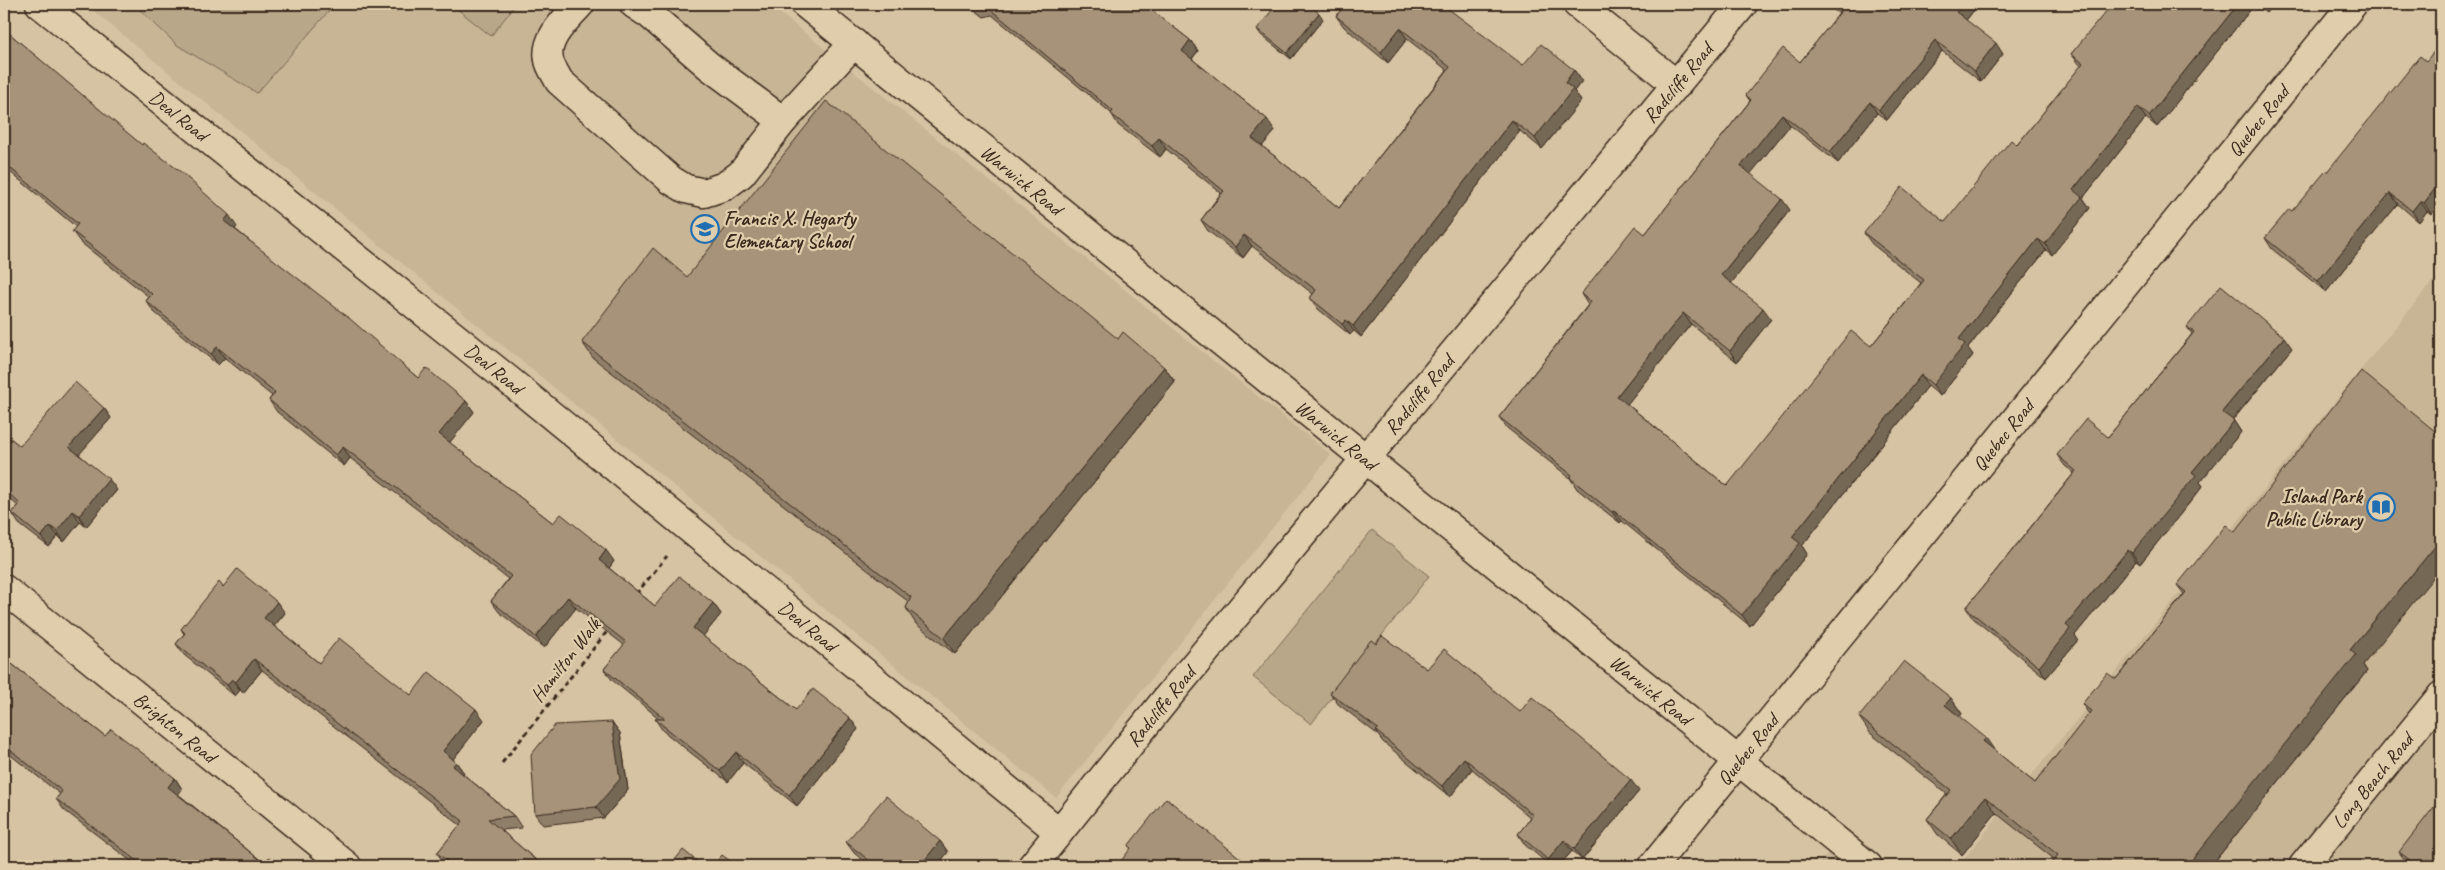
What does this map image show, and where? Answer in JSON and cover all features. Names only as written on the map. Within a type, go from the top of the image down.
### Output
[{"type":"street","name":"Deal Road","points":[[40,4],[689,528],[1059,832]]},
{"type":"street","points":[[580,4],[560,27],[548,46],[549,60],[559,81],[671,180],[686,189],[704,193],[725,186],[742,174],[783,121],[854,43]]},
{"type":"street","points":[[634,4],[649,14],[709,66],[783,121]]},
{"type":"street","name":"Warwick Road","points":[[805,4],[1740,760],[1868,866]]},
{"type":"street","points":[[1577,4],[1677,85]]},
{"type":"street","name":"Radcliffe Road","points":[[1032,866],[1167,698],[1743,4]]},
{"type":"street","name":"Quebec Road","points":[[1653,866],[2354,4]]},
{"type":"street","name":"Brighton Road","points":[[4,589],[347,866]]},
{"type":"street","name":"Long Beach Road","points":[[2303,866],[2441,696]]},
{"type":"path","points":[[635,596],[689,528]]},
{"type":"path","name":"Hamilton Walk","points":[[502,763],[611,626]]},
{"type":"shaded area","name":"Francis X. Hegarty Elementary School","points":[[85,4],[769,4],[1331,455],[1056,798]]},
{"type":"shaded area","points":[[134,4],[335,4],[257,93],[177,45]]},
{"type":"shaded area","points":[[451,4],[516,4],[491,36]]},
{"type":"shaded area","points":[[2441,271],[2441,866],[1958,866]]},
{"type":"shaded area","points":[[1372,530],[1429,576],[1311,724],[1253,677]]},
{"type":"shaded area","points":[[1841,836],[1878,866],[1817,866]]},
{"type":"building","points":[[984,4],[1144,4],[1190,40],[1182,51],[1267,119],[1252,138],[1339,208],[1450,67],[1400,28],[1381,52],[1336,16],[1346,4],[1442,4],[1523,65],[1541,44],[1574,70],[1565,83],[1573,89],[1535,138],[1512,120],[1353,326],[1346,320],[1342,324],[1310,298],[1316,290],[1244,235],[1235,247],[1201,220],[1224,191],[1159,138],[1152,146],[1111,114],[1113,111]]},
{"type":"building","points":[[1277,4],[1308,4],[1319,13],[1287,53],[1257,29]]},
{"type":"building","points":[[1832,4],[1963,4],[1956,12],[1996,43],[1974,71],[1935,40],[1879,110],[1870,102],[1830,152],[1782,114],[1741,166],[1782,199],[1721,275],[1763,308],[1730,351],[1683,313],[1617,396],[1727,486],[1851,331],[1871,346],[1924,280],[1864,233],[1902,187],[1945,222],[2011,140],[2017,145],[2083,63],[2071,54],[2112,4],[2238,4],[2149,116],[2138,107],[2073,190],[2082,197],[2045,244],[2038,239],[1959,339],[1965,344],[1933,385],[1921,375],[1792,537],[1800,543],[1742,615],[1614,511],[1612,512],[1570,478],[1572,475],[1499,417],[1591,302],[1581,294],[1635,226],[1645,234],[1751,100],[1746,95],[1783,48],[1800,62],[1841,11]]},
{"type":"building","points":[[4,29],[142,145],[143,143],[181,172],[229,215],[224,221],[349,318],[418,378],[426,368],[466,401],[439,434],[553,523],[561,514],[606,550],[599,560],[655,606],[679,576],[713,603],[693,628],[796,710],[813,689],[850,718],[789,795],[736,752],[720,771],[655,719],[665,719],[604,669],[626,642],[568,597],[536,637],[491,601],[511,576],[343,447],[336,455],[269,400],[275,393],[217,347],[211,354],[146,301],[152,294],[72,231],[78,224],[4,163]]},
{"type":"building","points":[[2441,43],[2441,181],[2424,203],[2420,201],[2412,211],[2390,193],[2318,281],[2265,238],[2289,209],[2292,211],[2326,173],[2420,56],[2426,61]]},
{"type":"building","points":[[826,101],[1118,339],[1123,332],[1164,367],[944,638],[906,608],[911,597],[582,342],[653,248],[687,277]]},
{"type":"building","points":[[2221,285],[2284,337],[2222,412],[2234,421],[2192,472],[2196,475],[2132,553],[2128,550],[2066,625],[2070,629],[2039,667],[1966,608],[2076,471],[2057,455],[2086,419],[2108,437],[2194,332],[2187,327]]},
{"type":"building","points":[[2361,371],[2441,436],[2441,472],[2437,477],[2441,481],[2441,539],[2350,650],[2356,655],[2187,866],[2049,866],[2058,855],[1985,797],[1951,839],[1927,819],[1951,790],[1859,717],[1904,661],[1951,698],[1945,705],[1986,738],[1983,741],[2035,783],[2091,711],[2082,704],[2107,673],[2116,679],[2186,592],[2177,585],[2226,525],[2235,532]]},
{"type":"building","points":[[75,382],[104,408],[69,447],[109,479],[79,516],[73,511],[57,531],[50,526],[41,537],[12,513],[20,504],[4,489],[4,433],[20,446]]},
{"type":"building","points":[[237,569],[277,602],[264,618],[319,663],[339,638],[411,695],[429,672],[476,709],[443,751],[456,762],[453,766],[514,816],[488,819],[543,866],[454,866],[437,853],[463,821],[254,659],[236,682],[232,679],[227,685],[176,644],[185,633],[181,629],[219,582],[223,587]]},
{"type":"building","points":[[1382,636],[1427,669],[1444,649],[1520,712],[1532,697],[1631,780],[1574,849],[1564,840],[1548,860],[1518,834],[1533,815],[1464,758],[1442,786],[1376,731],[1378,729],[1330,693],[1371,640],[1376,644]]},
{"type":"building","points":[[4,658],[105,736],[111,729],[175,778],[168,787],[264,863],[269,857],[280,866],[135,866],[139,862],[56,799],[62,791],[4,745]]},
{"type":"building","points":[[612,722],[620,779],[596,807],[535,814],[531,755],[555,725]]},
{"type":"building","points":[[886,796],[940,841],[920,866],[876,866],[846,842]]},
{"type":"building","points":[[1166,798],[1250,866],[1117,866],[1131,848],[1128,846]]},
{"type":"building","points":[[2441,798],[2441,866],[2418,866],[2399,852]]},
{"type":"building","points":[[683,850],[703,866],[670,866]]},
{"type":"building","points":[[722,855],[737,866],[713,866]]},
{"type":"building","points":[[604,858],[614,866],[598,866]]},
{"type":"building","points":[[1725,860],[1733,866],[1720,866]]},
{"type":"place","name":"Francis X. Hegarty Elementary School","points":[[705,229]]},
{"type":"place","name":"Island Park Public Library","points":[[2381,507]]}]
